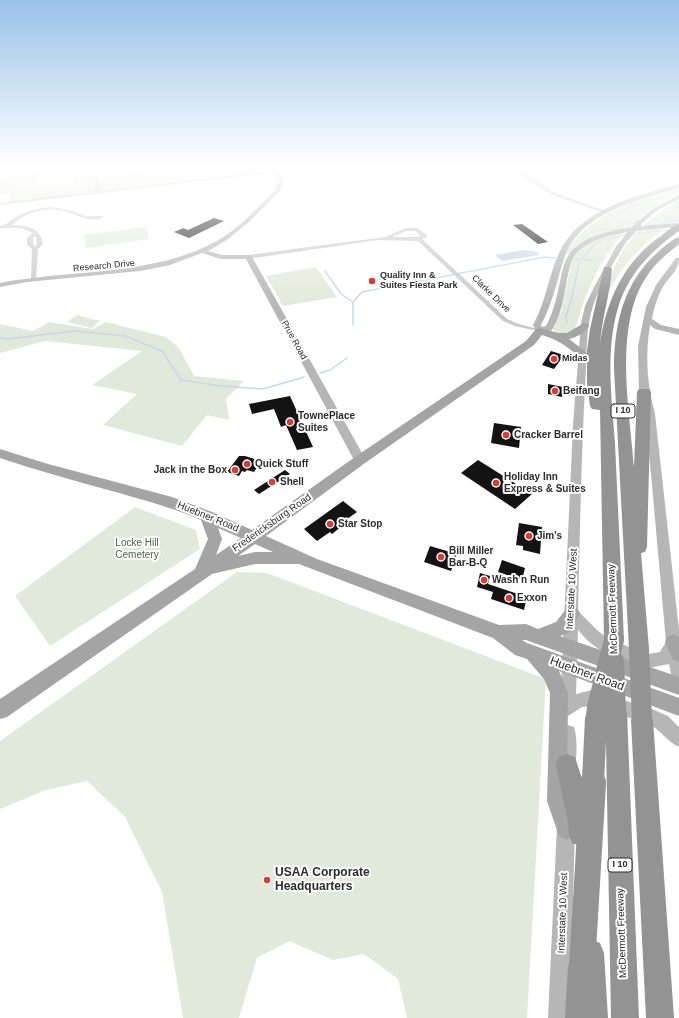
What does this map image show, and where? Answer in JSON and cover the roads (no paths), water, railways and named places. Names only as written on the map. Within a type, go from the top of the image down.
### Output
[{"type":"highway","name":"McDermott Freeway","points":[[625,1018],[606,715],[597,707],[614,640],[604,356],[607,332],[614,300],[629,272],[661,238],[679,226]]},
{"type":"highway","name":"McDermott Freeway","points":[[660,1018],[639,649],[620,368],[620,338],[628,303],[637,284],[655,260],[679,240]]},
{"type":"highway","points":[[607,269],[606,284],[594,342],[593,376],[595,399],[607,456]]},
{"type":"highway","points":[[635,603],[641,534],[644,392]]},
{"type":"highway","points":[[579,1018],[593,783],[606,715]]},
{"type":"highway","points":[[568,766],[580,822],[594,1018]]},
{"type":"main road","points":[[204,252],[222,246],[241,232],[246,221],[254,214]]},
{"type":"main road","name":"Fredericksburg Road","points":[[540,331],[537,325],[547,307],[562,251],[579,228],[603,214]]},
{"type":"main road","name":"Interstate 10 West","points":[[559,1018],[568,766],[568,667],[572,614],[584,326],[589,306],[620,246],[640,223],[651,214]]},
{"type":"main road","points":[[588,222],[586,228],[590,231],[610,233]]},
{"type":"main road","name":"Fredericksburg Road","points":[[0,710],[254,537],[360,460],[530,343],[540,331],[549,328],[559,309],[569,260],[573,252],[582,244],[610,233],[679,226]]},
{"type":"main road","points":[[204,252],[227,257],[248,256]]},
{"type":"main road","name":"Research Drive","points":[[0,287],[154,266],[204,252]]},
{"type":"main road","name":"Research Drive","points":[[79,276],[122,274],[165,267],[204,252]]},
{"type":"main road","name":"Prue Road","points":[[248,256],[360,460]]},
{"type":"main road","points":[[679,260],[660,285],[650,307],[644,334],[642,360],[644,392],[650,414],[657,474],[679,685]]},
{"type":"main road","points":[[122,274],[154,266]]},
{"type":"main road","points":[[0,287],[33,279],[40,280],[79,276]]},
{"type":"main road","points":[[647,319],[658,327],[679,332]]},
{"type":"main road","points":[[530,343],[572,336],[577,334],[584,326]]},
{"type":"main road","points":[[540,331],[571,344],[582,354]]},
{"type":"main road","points":[[644,334],[657,332],[679,336]]},
{"type":"main road","name":"Huebner Road","points":[[0,453],[45,468],[167,501],[207,516],[302,559],[500,633],[521,649],[535,644],[570,647],[679,685]]},
{"type":"main road","points":[[201,572],[215,539],[207,516]]},
{"type":"main road","points":[[201,572],[255,558],[302,559]]},
{"type":"main road","points":[[566,829],[557,802],[559,693],[557,683],[535,644],[562,628],[572,614],[593,636],[605,645],[649,661],[665,658],[676,648]]},
{"type":"main road","name":"Huebner Road","points":[[535,644],[568,667],[679,707]]},
{"type":"main road","points":[[568,706],[581,700],[592,698],[652,717],[662,722],[679,739]]},
{"type":"street","points":[[8,226],[16,218],[25,214]]},
{"type":"street","points":[[74,214],[84,217],[102,218]]},
{"type":"street","points":[[0,227],[8,226],[27,228],[36,233],[40,238],[40,244],[36,248],[33,279]]},
{"type":"street","name":"Clarke Drive","points":[[387,237],[401,230],[411,229],[423,233],[424,237],[419,239],[505,320],[540,331]]},
{"type":"street","points":[[36,233],[30,239],[30,245],[36,248]]},
{"type":"street","points":[[248,256],[387,237],[410,240],[419,239]]},
{"type":"street","points":[[30,239],[40,238]]},
{"type":"water","points":[[524,250],[538,252],[539,255],[502,261],[495,255]]},
{"type":"waterway","points":[[594,230],[620,214]]},
{"type":"waterway","points":[[665,222],[672,214]]},
{"type":"waterway","points":[[653,225],[679,221]]},
{"type":"waterway","points":[[595,230],[624,229]]},
{"type":"waterway","points":[[632,234],[670,230]]},
{"type":"waterway","points":[[584,240],[583,239],[590,233]]},
{"type":"waterway","points":[[602,240],[626,235]]},
{"type":"waterway","points":[[581,259],[595,244],[602,240]]},
{"type":"waterway","points":[[353,302],[362,292],[545,257],[555,258]]},
{"type":"waterway","points":[[567,323],[566,316],[572,297],[579,262],[575,259]]},
{"type":"waterway","points":[[576,259],[593,260]]},
{"type":"waterway","points":[[325,271],[341,294],[353,302]]},
{"type":"waterway","points":[[353,302],[353,325]]},
{"type":"waterway","points":[[0,338],[8,339],[74,331],[125,336],[162,351],[181,380],[221,386],[263,389],[304,377]]},
{"type":"waterway","points":[[320,373],[330,370],[347,358]]},
{"type":"place","name":"Quality Inn & Suites Fiesta Park","points":[[372,281]]},
{"type":"place","name":"Midas","points":[[554,359]]},
{"type":"place","name":"Beifang","points":[[555,391]]},
{"type":"place","name":"TownePlace Suites","points":[[290,422]]},
{"type":"place","name":"Cracker Barrel","points":[[506,435]]},
{"type":"place","name":"Quick Stuff","points":[[247,464]]},
{"type":"place","name":"Jack in the Box","points":[[235,470]]},
{"type":"place","name":"Shell","points":[[272,482]]},
{"type":"place","name":"Holiday Inn Express & Suites","points":[[496,483]]},
{"type":"place","name":"Star Stop","points":[[330,524]]},
{"type":"place","name":"Jim's","points":[[529,536]]},
{"type":"place","name":"Bill Miller Bar-B-Q","points":[[441,557]]},
{"type":"place","name":"Wash n Run","points":[[484,580]]},
{"type":"place","name":"Exxon","points":[[509,598]]},
{"type":"place","name":"USAA Corporate Headquarters","points":[[267,880]]},
{"type":"park label","name":"Locke Hill Cemetery","points":[[137,548]]}]
